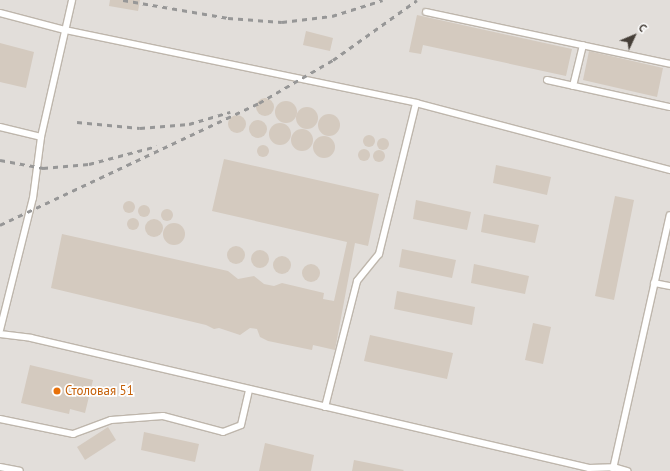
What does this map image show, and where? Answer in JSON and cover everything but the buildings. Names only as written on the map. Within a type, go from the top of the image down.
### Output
[{"type":"lane","points":[[0,330],[32,198],[41,137],[72,0]]},
{"type":"lane","points":[[426,12],[670,64]]},
{"type":"lane","points":[[0,13],[65,30],[416,103],[670,170]]},
{"type":"lane","points":[[573,86],[583,45]]},
{"type":"lane","points":[[547,80],[670,107]]},
{"type":"lane","points":[[325,407],[357,281],[379,254],[416,103]]},
{"type":"lane","points":[[0,127],[41,137]]},
{"type":"lane","points":[[613,469],[670,215]]},
{"type":"lane","points":[[654,283],[670,286]]},
{"type":"lane","points":[[0,334],[31,338],[589,468],[627,471]]},
{"type":"lane","points":[[0,420],[73,434],[110,420],[163,416],[223,432],[241,425],[249,389]]},
{"type":"lane","points":[[0,467],[20,471]]},
{"type":"shaded area","points":[[0,0],[670,0],[670,471],[0,471]]},
{"type":"railway","points":[[123,0],[228,18],[282,22],[332,16],[383,0]]},
{"type":"railway","points":[[0,225],[259,103],[333,60],[417,0]]},
{"type":"railway","points":[[77,122],[140,128],[189,124],[230,112]]},
{"type":"railway","points":[[0,160],[43,168],[89,164],[157,146]]},
{"type":"place","name":"Столовая 51","points":[[57,391]]}]
